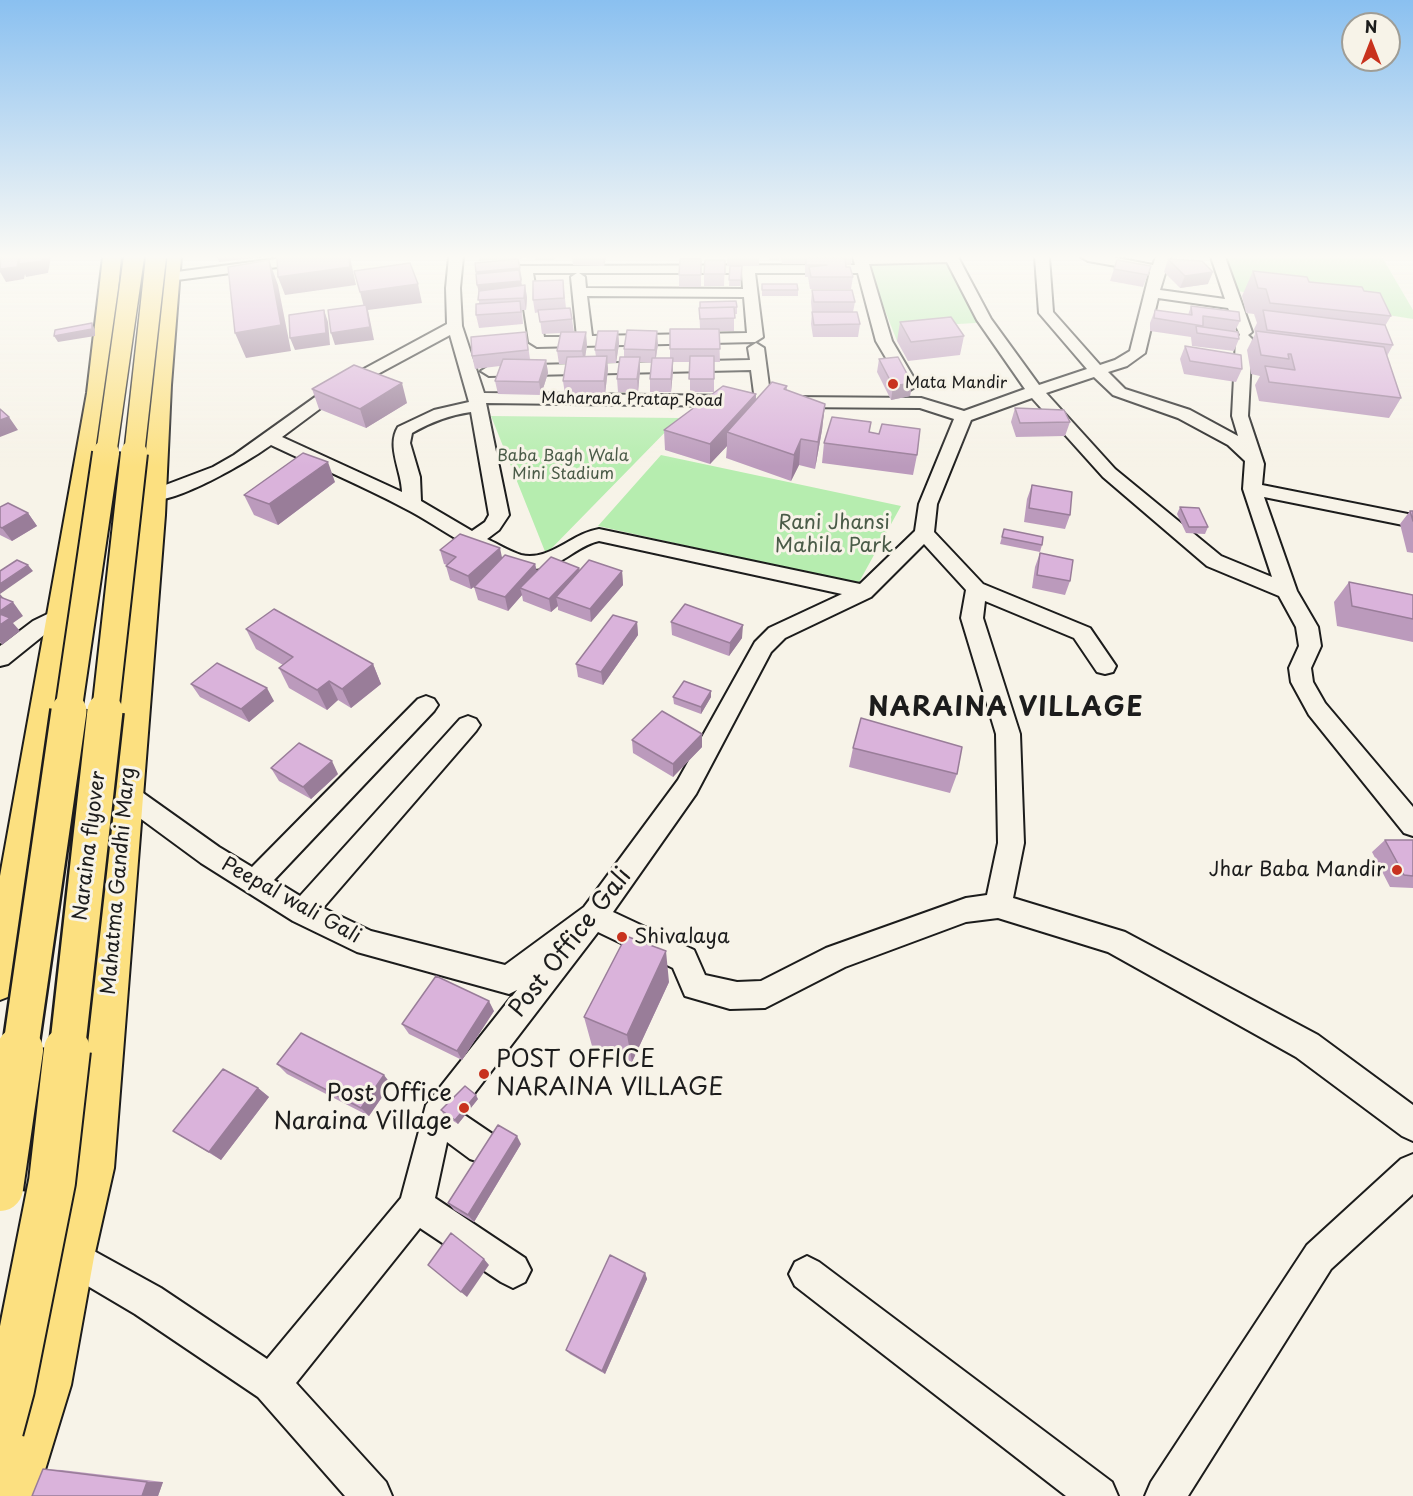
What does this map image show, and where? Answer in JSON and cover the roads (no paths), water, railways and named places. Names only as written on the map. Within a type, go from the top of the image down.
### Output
[{"type":"main road","points":[[0,982],[100,377],[105,327]]},
{"type":"main road","name":"Naraina flyover","points":[[0,1188],[124,327]]},
{"type":"main road","name":"Naraina flyover","points":[[0,1430],[11,1389],[52,1182],[164,327]]},
{"type":"main road","name":"Mahatma Gandhi Marg","points":[[11,1496],[46,1385],[71,1257],[92,1168],[154,496],[166,327]]},
{"type":"main road","points":[[100,377],[162,365]]},
{"type":"main road","points":[[62,611],[144,592]]},
{"type":"street","points":[[154,496],[219,471],[240,459],[331,393],[453,327]]},
{"type":"street","points":[[455,327],[467,346],[500,515],[492,526],[473,540]]},
{"type":"street","points":[[535,327],[544,368]]},
{"type":"street","points":[[584,327],[585,340]]},
{"type":"street","points":[[754,327],[763,401]]},
{"type":"street","points":[[881,327],[885,341],[921,403]]},
{"type":"street","points":[[989,327],[1035,391],[1109,473],[1214,561],[1287,591]]},
{"type":"street","points":[[1058,327],[1119,392],[1184,414],[1234,441],[1253,459]]},
{"type":"street","points":[[1105,666],[1082,633],[976,589],[924,532],[928,504],[937,478],[964,417],[1120,363],[1137,353],[1144,327]]},
{"type":"street","points":[[1241,327],[1244,335],[1240,416],[1255,465],[1252,489],[1287,591],[1307,627],[1310,645],[1300,668],[1302,682],[1309,696],[1413,825]]},
{"type":"street","points":[[516,343],[755,337]]},
{"type":"street","points":[[489,371],[758,364]]},
{"type":"street","name":"Maharana Pratap Road","points":[[412,504],[411,477],[401,443],[404,431],[436,413],[478,402],[921,403],[964,417]]},
{"type":"street","points":[[268,437],[412,504],[473,540],[519,561],[538,563],[551,561],[585,537],[599,535],[864,592]]},
{"type":"street","points":[[1252,489],[1413,520]]},
{"type":"street","name":"Post Office Gali","points":[[271,1384],[416,1206],[437,1116],[592,916],[687,787],[763,647],[777,633],[864,592],[924,532]]},
{"type":"street","points":[[976,589],[972,618],[1008,734],[1011,843],[998,906]]},
{"type":"street","points":[[0,658],[62,611]]},
{"type":"street","points":[[254,882],[426,705]]},
{"type":"street","points":[[303,912],[468,725]]},
{"type":"street","name":"Peepal wali Gali","points":[[127,795],[210,855],[303,912],[367,943],[509,980],[592,916]]},
{"type":"street","points":[[592,916],[684,959],[695,986],[739,998],[765,994],[836,957],[966,910],[998,906],[1115,941],[1307,1046],[1413,1125]]},
{"type":"street","points":[[437,1116],[482,1147]]},
{"type":"street","points":[[1165,1496],[1319,1257],[1413,1171]]},
{"type":"street","points":[[416,1206],[513,1270]]},
{"type":"street","points":[[71,1257],[148,1301],[271,1384],[372,1496]]},
{"type":"street","points":[[807,1274],[1098,1496]]},
{"type":"place","name":"Mata Mandir","points":[[893,384]]},
{"type":"place","name":"Jhar Baba Mandir","points":[[1397,870]]},
{"type":"place","name":"Shivalaya","points":[[622,937]]},
{"type":"place","name":"POST OFFICE NARAINA VILLAGE","points":[[484,1074]]},
{"type":"place","name":"Post Office Naraina Village","points":[[464,1108]]},
{"type":"district","name":"NARAINA VILLAGE","points":[[1006,709]]},
{"type":"park label","name":"Baba Bagh Wala Mini Stadium","points":[[563,466]]},
{"type":"park label","name":"Rani Jhansi Mahila Park","points":[[834,534]]}]
